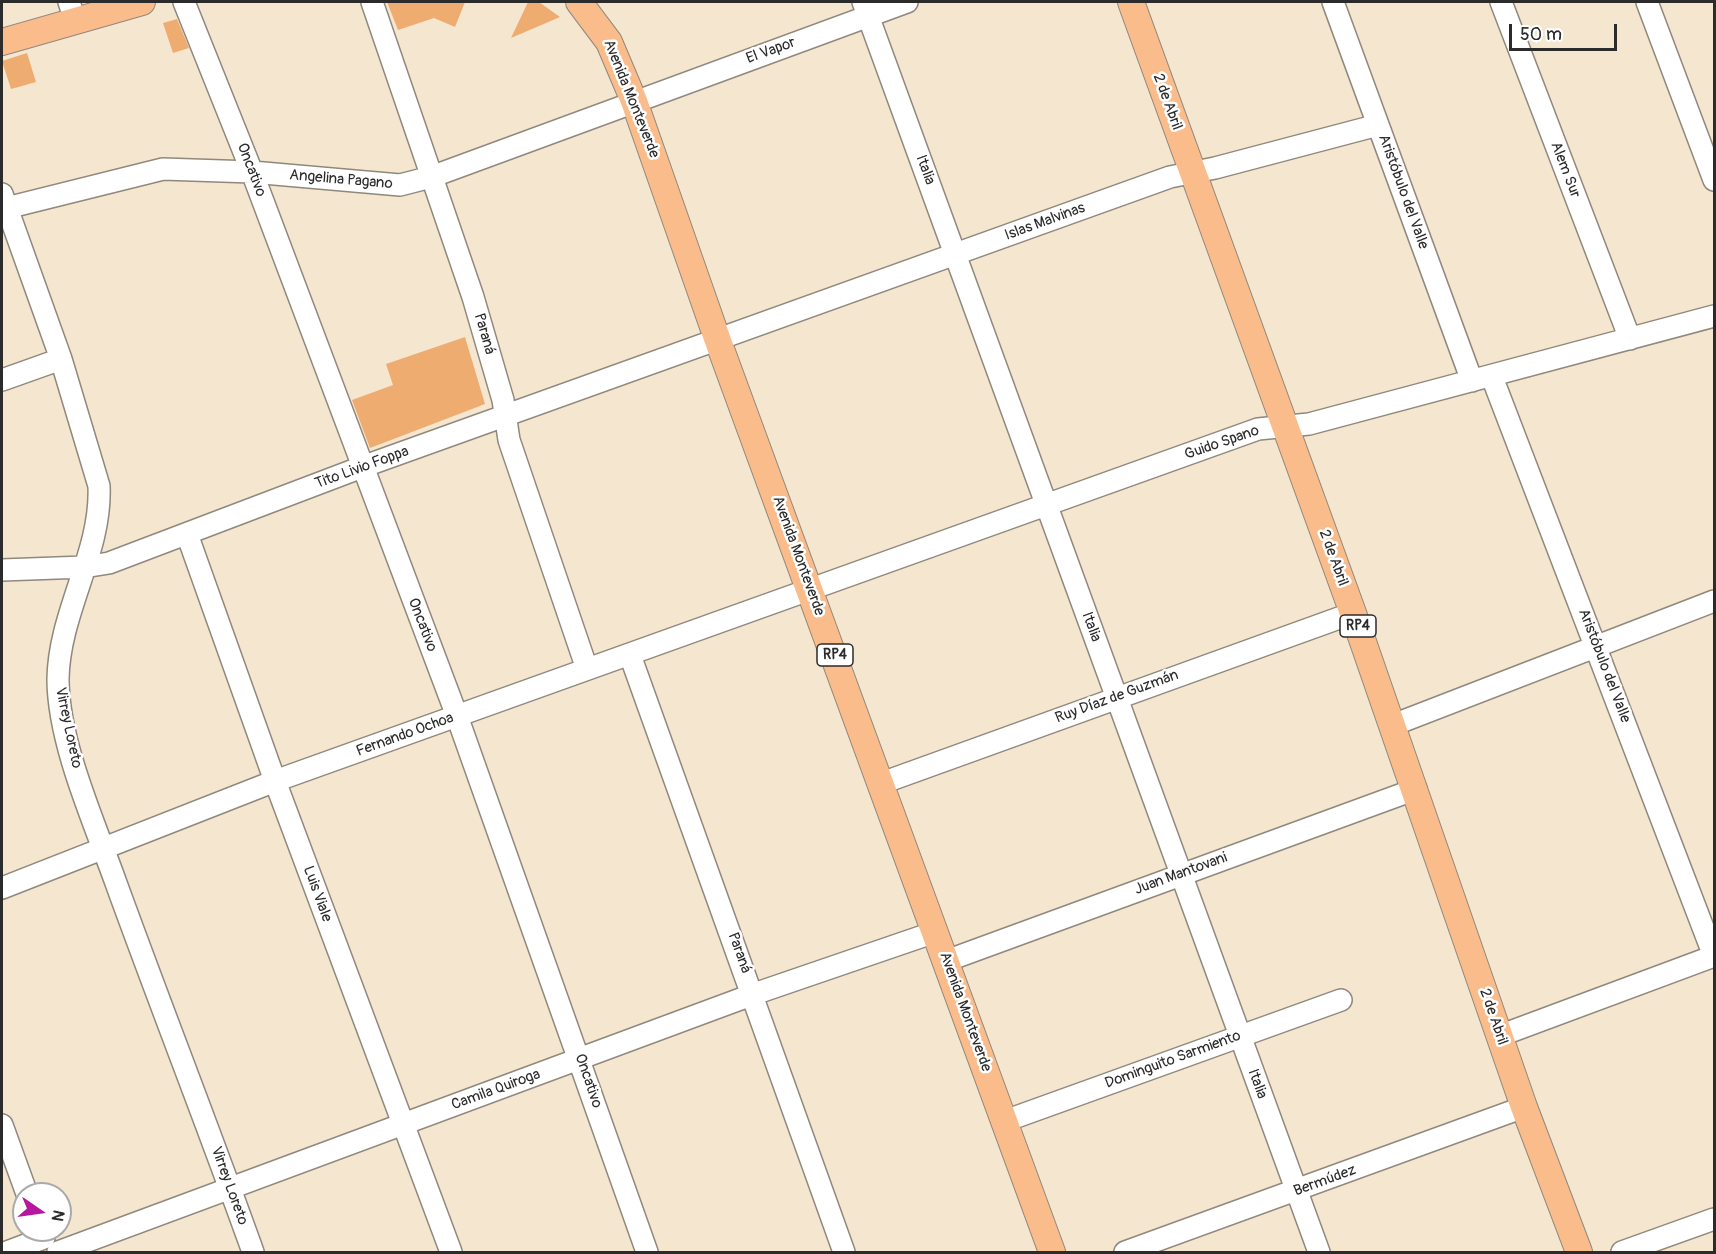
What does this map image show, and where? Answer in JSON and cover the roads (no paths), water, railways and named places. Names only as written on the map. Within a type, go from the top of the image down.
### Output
[{"type":"main road","points":[[2,42],[72,11],[142,2]]},
{"type":"main road","name":"Avenida Monteverde","points":[[579,2],[609,42],[634,101],[718,341],[882,783],[1052,1252]]},
{"type":"main road","name":"2 de Abril","points":[[1131,2],[1393,724],[1524,1107],[1579,1252]]},
{"type":"street","name":"Oncativo","points":[[184,2],[252,171],[457,716],[647,1252]]},
{"type":"street","name":"Paraná","points":[[372,2],[473,297],[506,418],[509,440],[587,669]]},
{"type":"street","name":"El Vapor","points":[[634,101],[866,9],[907,2]]},
{"type":"street","name":"Aristóbulo del Valle","points":[[1333,2],[1378,124],[1482,379],[1596,647],[1714,956]]},
{"type":"street","name":"Alem Sur","points":[[1501,2],[1630,339]]},
{"type":"street","points":[[1647,2],[1714,180]]},
{"type":"street","name":"Italia","points":[[866,9],[1318,1252]]},
{"type":"street","name":"Angelina Pagano","points":[[3,203],[162,169],[252,171],[400,185],[431,177],[634,101]]},
{"type":"street","name":"Islas Malvinas","points":[[718,341],[1170,177],[1378,124]]},
{"type":"street","name":"Virrey Loreto","points":[[3,203],[61,358],[99,486],[100,506],[96,527],[66,625],[58,681],[75,767],[253,1252]]},
{"type":"street","name":"Guido Spano","points":[[810,588],[1258,429],[1309,424],[1630,339],[1713,320]]},
{"type":"street","name":"Tito Livio Foppa","points":[[2,570],[84,567],[109,563],[362,468],[718,341]]},
{"type":"street","points":[[2,380],[61,358]]},
{"type":"street","name":"Luis Viale","points":[[187,534],[275,781],[451,1252]]},
{"type":"street","name":"Fernando Ochoa","points":[[2,888],[275,781],[630,655],[810,588]]},
{"type":"street","points":[[1393,724],[1714,601]]},
{"type":"street","name":"Ruy Díaz de Guzmán","points":[[882,783],[1117,696],[1353,613]]},
{"type":"street","name":"Paraná","points":[[630,655],[754,994],[844,1252]]},
{"type":"street","name":"Juan Mantovani","points":[[946,961],[1416,789]]},
{"type":"street","name":"Camila Quiroga","points":[[8,1252],[48,1243],[230,1188],[754,994],[935,932]]},
{"type":"street","points":[[1499,1036],[1714,956]]},
{"type":"street","name":"Dominguito Sarmiento","points":[[1005,1121],[1341,1000]]},
{"type":"street","name":"Bermúdez","points":[[1125,1252],[1524,1107]]},
{"type":"street","points":[[2,1125],[23,1182]]},
{"type":"street","points":[[1622,1252],[1714,1219]]}]
